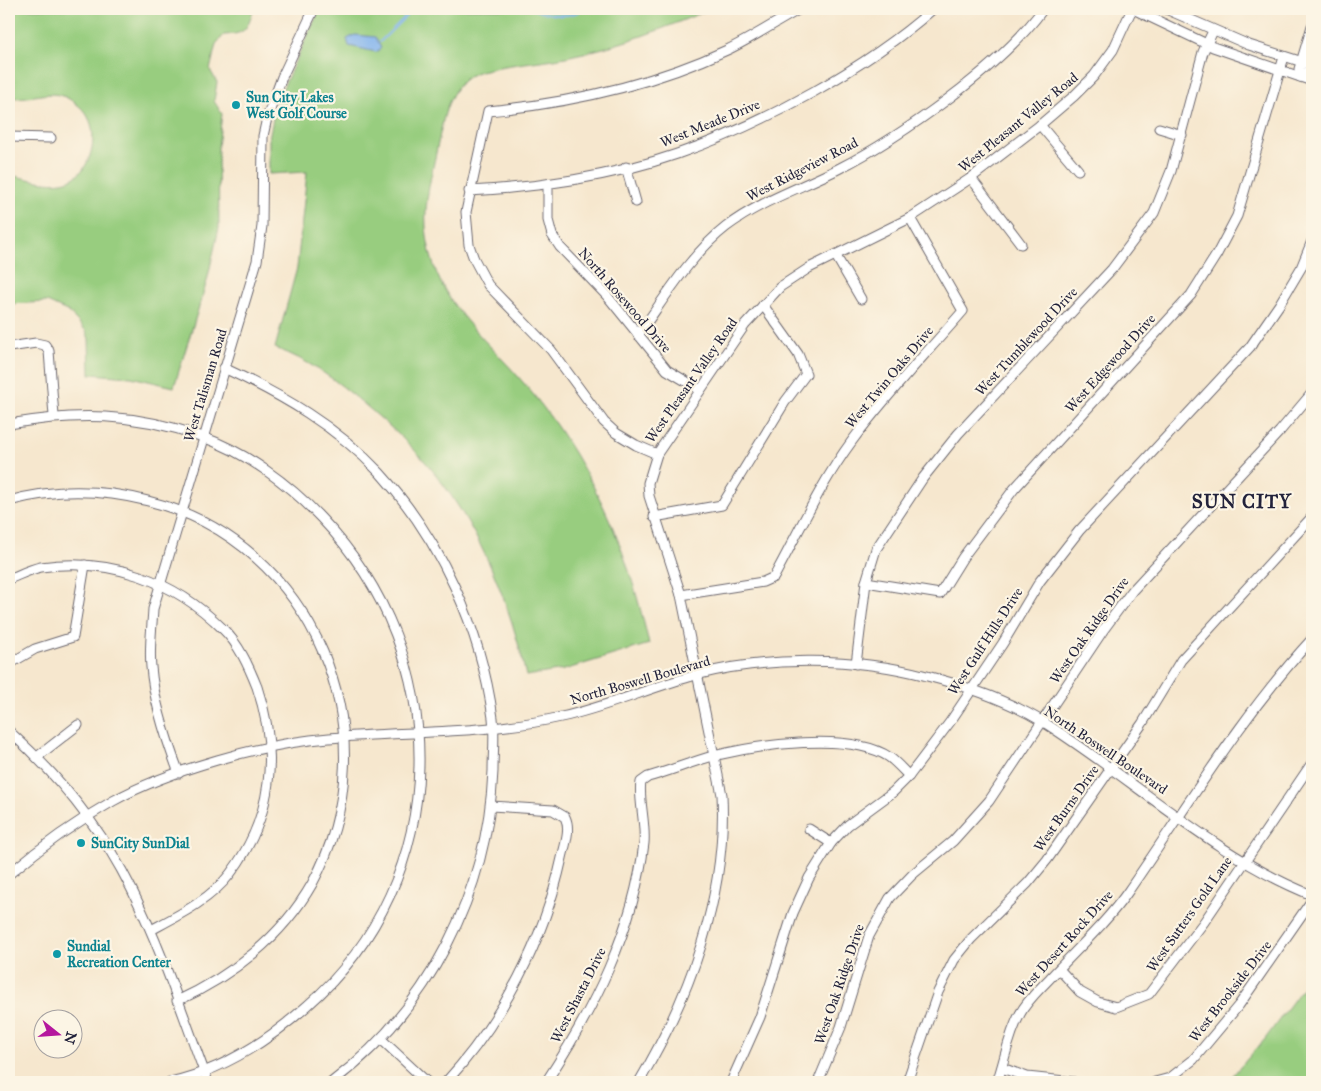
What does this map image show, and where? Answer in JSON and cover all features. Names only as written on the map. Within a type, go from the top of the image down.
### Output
[{"type":"street","name":"West Talisman Road","points":[[179,772],[168,744],[150,666],[153,609],[257,260],[262,226],[263,136],[267,118],[282,77],[314,9]]},
{"type":"street","points":[[657,454],[629,441],[604,422],[552,350],[488,285],[469,245],[466,212],[469,190],[488,111],[539,106],[666,75],[728,50],[800,9]]},
{"type":"street","name":"West Meade Drive","points":[[469,190],[548,184],[677,154],[769,114],[815,90],[873,55],[933,9]]},
{"type":"street","name":"West Ridgeview Road","points":[[638,335],[697,254],[726,227],[753,209],[838,169],[918,119],[975,77],[1031,26],[1043,9]]},
{"type":"street","points":[[1133,9],[1208,44],[1312,81]]},
{"type":"street","name":"West Pleasant Valley Road","points":[[639,1082],[669,1029],[693,968],[713,899],[721,859],[724,822],[722,795],[681,594],[654,517],[648,483],[657,454],[699,389],[745,325],[780,287],[809,268],[910,218],[971,178],[1040,125],[1094,76],[1113,50],[1133,9]]},
{"type":"street","points":[[1166,9],[1214,31],[1284,57],[1309,62]]},
{"type":"street","points":[[1300,77],[1309,62],[1312,26]]},
{"type":"street","name":"West Tumblewood Drive","points":[[856,664],[866,582],[876,549],[923,478],[958,434],[1112,269],[1154,213],[1182,135],[1203,52],[1214,31]]},
{"type":"street","name":"West Edgewood Drive","points":[[866,582],[940,594],[963,557],[1014,489],[1191,295],[1217,254],[1237,216],[1284,57]]},
{"type":"street","points":[[1040,125],[1078,170]]},
{"type":"street","points":[[1159,128],[1182,135]]},
{"type":"street","points":[[9,137],[51,138]]},
{"type":"street","points":[[626,167],[636,202]]},
{"type":"street","points":[[971,178],[1021,244]]},
{"type":"street","name":"North Rosewood Drive","points":[[548,184],[548,220],[552,236],[560,247],[608,297],[668,370],[699,389]]},
{"type":"street","name":"West Twin Oaks Drive","points":[[681,594],[763,582],[774,577],[819,493],[851,443],[887,396],[963,311],[910,218]]},
{"type":"street","name":"West Gulf Hills Drive","points":[[731,1082],[760,1017],[793,913],[809,878],[831,843],[848,826],[893,792],[909,776],[950,722],[1003,643],[1040,581],[1079,532],[1250,347],[1279,305],[1301,268],[1312,242]]},
{"type":"street","points":[[836,256],[860,299]]},
{"type":"street","points":[[654,517],[722,505],[785,402],[806,374],[798,354],[763,306]]},
{"type":"street","points":[[9,347],[36,343],[45,345],[49,351],[54,416]]},
{"type":"street","points":[[224,368],[271,390],[331,429],[379,472],[414,514],[450,577],[471,628],[494,726],[491,806],[481,858],[451,937],[422,988],[381,1039],[332,1082]]},
{"type":"street","name":"West Oak Ridge Drive","points":[[818,1082],[841,1027],[869,936],[890,898],[913,874],[953,841],[983,808],[1104,629],[1132,591],[1280,431],[1312,393]]},
{"type":"street","points":[[9,424],[54,416],[83,415],[128,418],[166,426],[203,437],[248,460],[277,478],[306,502],[340,537],[376,590],[392,624],[414,691],[420,731],[419,781],[413,828],[399,873],[381,913],[368,934],[324,991],[268,1037],[236,1056],[204,1071],[170,1082]]},
{"type":"street","points":[[9,500],[57,492],[94,491],[119,493],[181,510],[210,524],[235,540],[268,569],[296,602],[320,644],[330,668],[345,736],[343,787],[338,817],[327,852],[312,884],[290,916],[245,961],[218,980],[177,1001]]},
{"type":"street","name":"West Burns Drive","points":[[907,1082],[938,992],[954,960],[970,939],[1028,883],[1047,860],[1142,724],[1181,660],[1312,517]]},
{"type":"street","points":[[9,664],[35,649],[73,637],[86,565]]},
{"type":"street","points":[[9,579],[39,567],[86,565],[132,573],[160,582],[183,596],[224,629],[238,647],[251,671],[259,694],[271,746],[270,773],[266,798],[251,839],[230,873],[189,910],[151,930]]},
{"type":"street","name":"West Desert Rock Drive","points":[[996,1082],[1020,1014],[1126,894],[1177,816],[1284,672],[1312,639]]},
{"type":"street","name":"North Boswell Boulevard","points":[[9,874],[43,847],[116,799],[179,772],[271,746],[345,736],[494,726],[560,718],[698,675],[765,664],[856,664],[928,676],[970,690],[1042,722],[1244,860],[1283,884],[1312,895]]},
{"type":"street","points":[[37,756],[78,725]]},
{"type":"street","points":[[9,731],[37,756],[87,817],[131,887],[151,930],[208,1082]]},
{"type":"street","name":"West Shasta Drive","points":[[546,1082],[585,1017],[602,984],[621,936],[636,887],[644,842],[644,817],[639,790],[641,782],[713,756],[783,743],[825,743],[876,751],[890,758],[909,776]]},
{"type":"street","name":"West Sutters Gold Lane","points":[[1059,969],[1080,992],[1098,1002],[1116,1007],[1149,994],[1204,922],[1244,860],[1312,763]]},
{"type":"street","points":[[446,1082],[486,1033],[502,1008],[532,948],[558,872],[567,828],[565,817],[556,811],[491,806]]},
{"type":"street","points":[[809,829],[831,843]]},
{"type":"street","name":"West Brookside Drive","points":[[1155,1082],[1170,1078],[1193,1060],[1239,1005],[1312,900]]},
{"type":"street","points":[[381,1039],[427,1082]]},
{"type":"street","points":[[1002,1068],[1027,1076],[1074,1082]]},
{"type":"green space","points":[[9,9],[254,9],[245,29],[241,32],[224,35],[216,44],[210,70],[217,82],[214,101],[222,114],[218,147],[219,228],[207,281],[174,387],[131,377],[90,374],[89,339],[86,331],[69,312],[47,302],[9,304],[9,175],[55,183],[69,180],[77,176],[88,162],[93,143],[93,134],[86,114],[65,97],[52,94],[23,98],[9,97]]},
{"type":"green space","points":[[320,9],[710,9],[624,42],[560,58],[489,69],[469,76],[455,90],[447,108],[441,128],[426,208],[426,228],[430,252],[446,292],[457,309],[543,407],[576,455],[605,510],[623,553],[649,644],[564,670],[526,676],[520,649],[503,597],[481,546],[453,498],[437,476],[402,438],[343,387],[311,365],[275,348],[297,268],[307,172],[269,174],[269,138],[281,92]]},
{"type":"green space","points":[[1312,975],[1312,1082],[1227,1082],[1265,1039]]},
{"type":"water","points":[[355,35],[375,37],[381,48],[376,52],[349,46],[347,39]]},
{"type":"waterway","points":[[380,42],[413,9]]},
{"type":"waterway","points":[[531,9],[564,15],[583,9]]},
{"type":"place","name":"Sun City Lakes West Golf Course","points":[[236,105]]},
{"type":"place","name":"SunCity SunDial","points":[[81,843]]},
{"type":"place","name":"Sundial Recreation Center","points":[[57,954]]},
{"type":"district","name":"SUN CITY","points":[[1242,501]]}]
